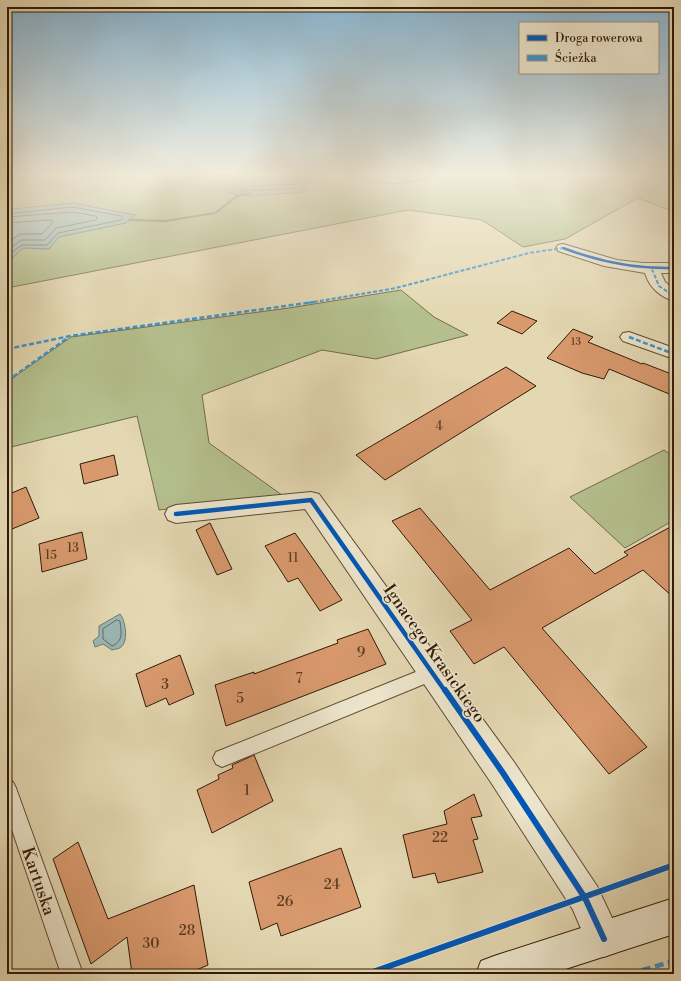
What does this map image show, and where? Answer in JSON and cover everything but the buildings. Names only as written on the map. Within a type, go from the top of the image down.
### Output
[{"type":"street","points":[[563,248],[592,259],[623,267],[652,269],[674,268]]},
{"type":"street","points":[[652,269],[658,286],[674,296]]},
{"type":"street","points":[[629,337],[674,354]]},
{"type":"street","name":"Ignacego Krasickiego","points":[[176,514],[311,500],[434,673],[585,898],[604,939]]},
{"type":"street","points":[[494,974],[674,916]]},
{"type":"lane","points":[[222,758],[434,673]]},
{"type":"lane","name":"Kartuska","points":[[7,788],[72,974]]},
{"type":"green space","points":[[7,221],[353,221],[7,288]]},
{"type":"green space","points":[[483,221],[597,221],[565,239],[523,247]]},
{"type":"green space","points":[[401,290],[434,317],[468,335],[376,359],[322,350],[202,395],[209,443],[282,495],[159,510],[137,416],[7,448],[7,382],[71,337],[289,308]]},
{"type":"green space","points":[[664,450],[674,457],[674,520],[625,548],[570,497]]},
{"type":"water","points":[[7,221],[128,221],[126,223],[59,237],[49,249],[23,248],[11,259],[7,260]]},
{"type":"water","points":[[120,614],[123,620],[126,635],[120,648],[112,650],[103,644],[95,647],[93,641],[99,636],[99,626]]},
{"type":"waterway","points":[[157,221],[166,221]]},
{"type":"marked path","points":[[7,349],[70,336],[276,308],[396,288],[529,253],[563,248]]},
{"type":"marked path","points":[[652,269],[659,286],[674,296]]},
{"type":"marked path","points":[[629,337],[674,354]]},
{"type":"marked path","points":[[7,381],[66,339]]},
{"type":"marked path","points":[[629,974],[674,961]]},
{"type":"cycle path","points":[[563,248],[617,265],[643,268],[674,268]]},
{"type":"cycle path","points":[[176,514],[311,500],[503,773],[585,898],[604,939]]},
{"type":"cycle path","points":[[367,974],[674,865]]}]
